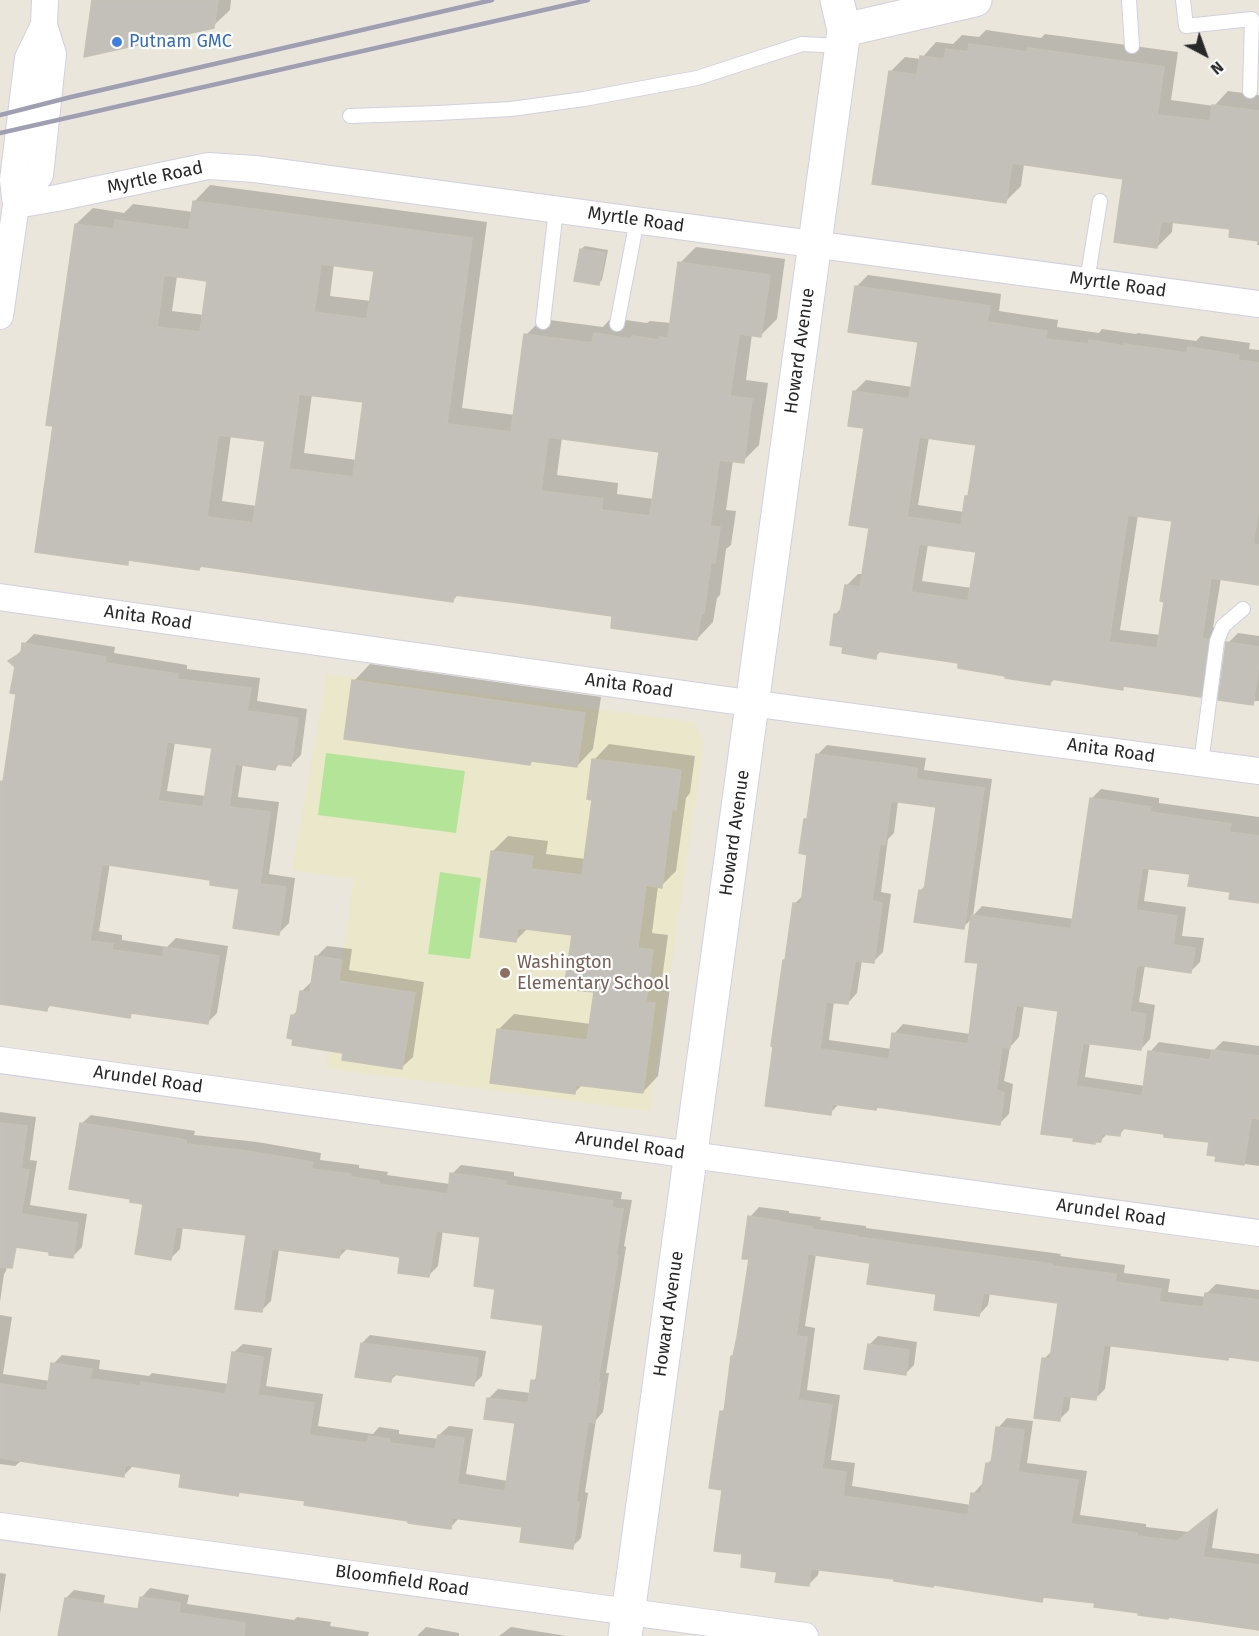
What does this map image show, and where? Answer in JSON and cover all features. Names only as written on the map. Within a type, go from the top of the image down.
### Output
[{"type":"street","points":[[0,316],[6,232],[16,205],[40,175],[53,54],[44,25],[45,0]]},
{"type":"street","points":[[841,25],[866,4],[867,0]]},
{"type":"street","points":[[841,25],[975,0]]},
{"type":"street","name":"Howard Avenue","points":[[627,1624],[753,703],[841,25]]},
{"type":"street","name":"Myrtle Road","points":[[16,205],[208,166],[255,169],[1259,304]]},
{"type":"street","name":"Anita Road","points":[[0,597],[753,703],[1259,771]]},
{"type":"street","name":"Arundel Road","points":[[0,1060],[1259,1233]]},
{"type":"street","name":"Bloomfield Road","points":[[0,1526],[627,1624],[805,1636]]},
{"type":"lane","points":[[1129,0],[1132,46]]},
{"type":"lane","points":[[1183,0],[1186,26],[1252,19],[1250,91]]},
{"type":"lane","points":[[350,116],[511,109],[584,99],[698,78],[802,44],[841,25]]},
{"type":"lane","points":[[1087,281],[1100,201]]},
{"type":"lane","points":[[543,322],[556,210]]},
{"type":"lane","points":[[616,324],[637,220]]},
{"type":"lane","points":[[1201,763],[1217,641],[1223,626],[1242,609]]},
{"type":"shaded area","name":"Washington Elementary School","points":[[327,674],[694,722],[704,743],[650,1111],[326,1068],[354,879],[292,870]]},
{"type":"green space","points":[[326,753],[465,771],[456,833],[318,815]]},
{"type":"green space","points":[[440,872],[481,878],[470,959],[428,954]]},
{"type":"building","name":"Putnam GMC","points":[[92,0],[218,0],[214,28],[84,57]]},
{"type":"building","points":[[969,44],[1028,52],[1028,48],[1164,67],[1157,115],[1210,121],[1212,105],[1259,111],[1259,241],[1229,237],[1230,229],[1161,221],[1157,248],[1114,242],[1123,179],[1012,163],[1006,203],[872,184],[889,71],[917,75],[920,56],[944,59],[946,49],[968,52]]},
{"type":"building","points":[[193,201],[472,238],[447,424],[511,432],[524,334],[592,343],[594,333],[632,339],[632,336],[658,340],[659,337],[668,338],[678,262],[770,275],[761,337],[739,334],[730,396],[752,399],[744,463],[719,460],[710,526],[720,527],[715,563],[711,562],[704,613],[701,615],[697,640],[611,628],[612,616],[519,603],[454,595],[453,602],[200,566],[199,570],[128,560],[128,565],[35,552],[53,426],[46,425],[75,224],[114,229],[115,220],[189,230]],"holes":[[[321,264],[374,271],[367,319],[314,312]],[[164,275],[207,281],[200,332],[157,327]],[[299,394],[363,402],[353,477],[289,469]],[[218,435],[265,441],[253,523],[207,517]],[[548,437],[659,452],[650,516],[601,510],[603,499],[541,491]]]},
{"type":"building","points":[[580,249],[605,253],[599,285],[574,281]]},
{"type":"building","points":[[855,286],[990,306],[987,322],[1047,331],[1046,339],[1088,344],[1089,340],[1187,353],[1188,347],[1239,355],[1238,360],[1259,363],[1259,507],[1253,544],[1259,545],[1259,585],[1211,578],[1202,638],[1208,639],[1201,697],[1123,686],[1123,690],[1051,679],[1050,685],[958,668],[958,663],[877,651],[876,659],[842,653],[843,647],[830,645],[834,614],[840,614],[845,585],[860,587],[869,528],[849,525],[864,428],[848,426],[853,391],[909,399],[918,342],[848,332]],"holes":[[[919,437],[976,445],[961,525],[907,517]],[[1128,515],[1172,521],[1160,601],[1164,602],[1157,648],[1109,642]],[[919,544],[976,552],[968,601],[911,592]]]},
{"type":"building","points":[[1226,642],[1259,647],[1253,705],[1218,700]]},
{"type":"building","points":[[22,643],[106,657],[105,663],[178,674],[177,679],[251,688],[247,711],[298,718],[291,766],[276,764],[275,770],[235,764],[229,807],[270,812],[260,884],[286,887],[279,935],[233,928],[239,889],[210,885],[210,880],[102,864],[90,941],[113,944],[112,950],[163,957],[164,947],[219,956],[208,1024],[131,1013],[130,1018],[48,1005],[47,1011],[0,1004],[0,781],[3,782],[16,694],[10,693],[15,667],[8,661],[21,653]],"holes":[[[167,742],[212,748],[203,807],[158,801]]]},
{"type":"building","points":[[352,680],[585,713],[577,767],[531,761],[530,765],[344,739]]},
{"type":"building","points":[[816,754],[917,768],[916,779],[984,788],[964,929],[914,922],[919,890],[924,891],[936,807],[891,801],[885,845],[880,844],[872,901],[882,903],[874,963],[855,961],[848,1004],[826,1002],[820,1049],[889,1059],[892,1033],[968,1044],[978,963],[965,962],[971,915],[1071,929],[1090,798],[1151,807],[1150,812],[1231,824],[1229,832],[1259,836],[1259,903],[1229,899],[1230,892],[1188,886],[1190,874],[1142,868],[1136,910],[1177,916],[1173,945],[1195,948],[1191,973],[1137,965],[1130,1012],[1146,1014],[1141,1050],[1083,1043],[1076,1086],[1142,1096],[1148,1051],[1210,1060],[1212,1050],[1259,1056],[1259,1119],[1251,1118],[1244,1165],[1215,1161],[1216,1156],[1207,1155],[1209,1142],[1164,1137],[1164,1134],[1121,1128],[1120,1136],[1102,1134],[1101,1142],[1095,1142],[1095,1144],[1073,1141],[1074,1138],[1041,1134],[1058,1011],[1016,1005],[1010,1048],[1002,1047],[996,1090],[1004,1093],[1000,1125],[877,1107],[876,1110],[832,1104],[831,1115],[765,1106],[773,1047],[771,1046],[793,903],[801,904],[807,855],[799,853],[804,819],[807,819]]},
{"type":"building","points":[[592,759],[681,770],[676,810],[672,809],[662,888],[646,885],[638,948],[653,950],[646,1002],[655,1003],[643,1093],[576,1085],[575,1094],[490,1083],[497,1029],[587,1040],[594,992],[564,989],[572,935],[518,928],[516,942],[480,937],[491,851],[533,856],[531,869],[582,875],[592,800],[587,799]]},
{"type":"building","points":[[315,956],[342,960],[339,981],[415,993],[402,1069],[342,1060],[343,1053],[292,1045],[293,1039],[287,1038],[291,1015],[296,1016],[300,991],[310,992]]},
{"type":"building","points":[[0,1123],[27,1126],[21,1169],[29,1170],[21,1214],[78,1223],[73,1258],[16,1247],[12,1268],[0,1267]]},
{"type":"building","points":[[80,1123],[186,1140],[186,1144],[313,1162],[311,1169],[351,1174],[350,1177],[379,1181],[379,1184],[448,1194],[450,1173],[506,1181],[505,1185],[613,1201],[612,1208],[623,1209],[594,1423],[588,1422],[576,1502],[579,1502],[573,1549],[520,1542],[522,1527],[452,1518],[451,1529],[304,1505],[305,1501],[239,1492],[238,1496],[179,1487],[181,1474],[125,1465],[124,1477],[0,1458],[0,1384],[47,1391],[51,1363],[92,1369],[90,1379],[141,1386],[141,1382],[226,1394],[232,1352],[263,1357],[258,1395],[314,1403],[309,1435],[367,1443],[369,1436],[390,1439],[390,1443],[435,1449],[438,1435],[464,1438],[457,1484],[505,1491],[515,1423],[484,1419],[487,1398],[528,1403],[531,1380],[536,1381],[543,1325],[491,1318],[495,1289],[474,1286],[480,1237],[436,1231],[429,1277],[398,1273],[400,1257],[341,1248],[339,1258],[272,1249],[262,1312],[235,1309],[246,1235],[176,1227],[171,1260],[135,1254],[143,1204],[130,1202],[130,1199],[69,1189]]},
{"type":"building","points":[[748,1216],[857,1237],[1116,1274],[1115,1282],[1161,1289],[1159,1302],[1203,1307],[1205,1293],[1259,1300],[1259,1361],[1229,1357],[1228,1360],[1104,1345],[1096,1400],[1063,1396],[1060,1421],[1034,1418],[1042,1358],[1050,1359],[1058,1303],[983,1293],[979,1316],[934,1310],[936,1294],[867,1284],[870,1263],[808,1254],[796,1336],[807,1337],[798,1400],[832,1405],[822,1469],[846,1472],[843,1496],[968,1515],[971,1493],[981,1494],[986,1463],[991,1464],[996,1427],[1024,1430],[1018,1472],[1078,1480],[1071,1524],[1177,1541],[1210,1515],[1203,1557],[1259,1565],[1259,1630],[1169,1617],[1168,1619],[1138,1615],[1139,1613],[1094,1607],[1095,1603],[1043,1597],[1042,1602],[894,1581],[894,1579],[811,1569],[809,1586],[775,1582],[777,1572],[741,1567],[742,1554],[714,1551],[722,1490],[709,1488],[720,1411],[724,1412],[731,1356],[733,1356],[737,1337],[749,1259],[742,1259]]},
{"type":"building","points":[[361,1343],[478,1358],[474,1386],[392,1374],[391,1382],[355,1377]]},
{"type":"building","points":[[868,1344],[909,1350],[906,1375],[864,1369]]},
{"type":"building","points":[[140,1597],[180,1603],[179,1613],[245,1623],[244,1636],[58,1636],[65,1598],[138,1609]]},
{"type":"railway","points":[[0,115],[492,0]]},
{"type":"railway","points":[[0,133],[588,0]]},
{"type":"place","name":"Putnam GMC","points":[[117,42]]},
{"type":"place","name":"Washington Elementary School","points":[[505,973]]}]
